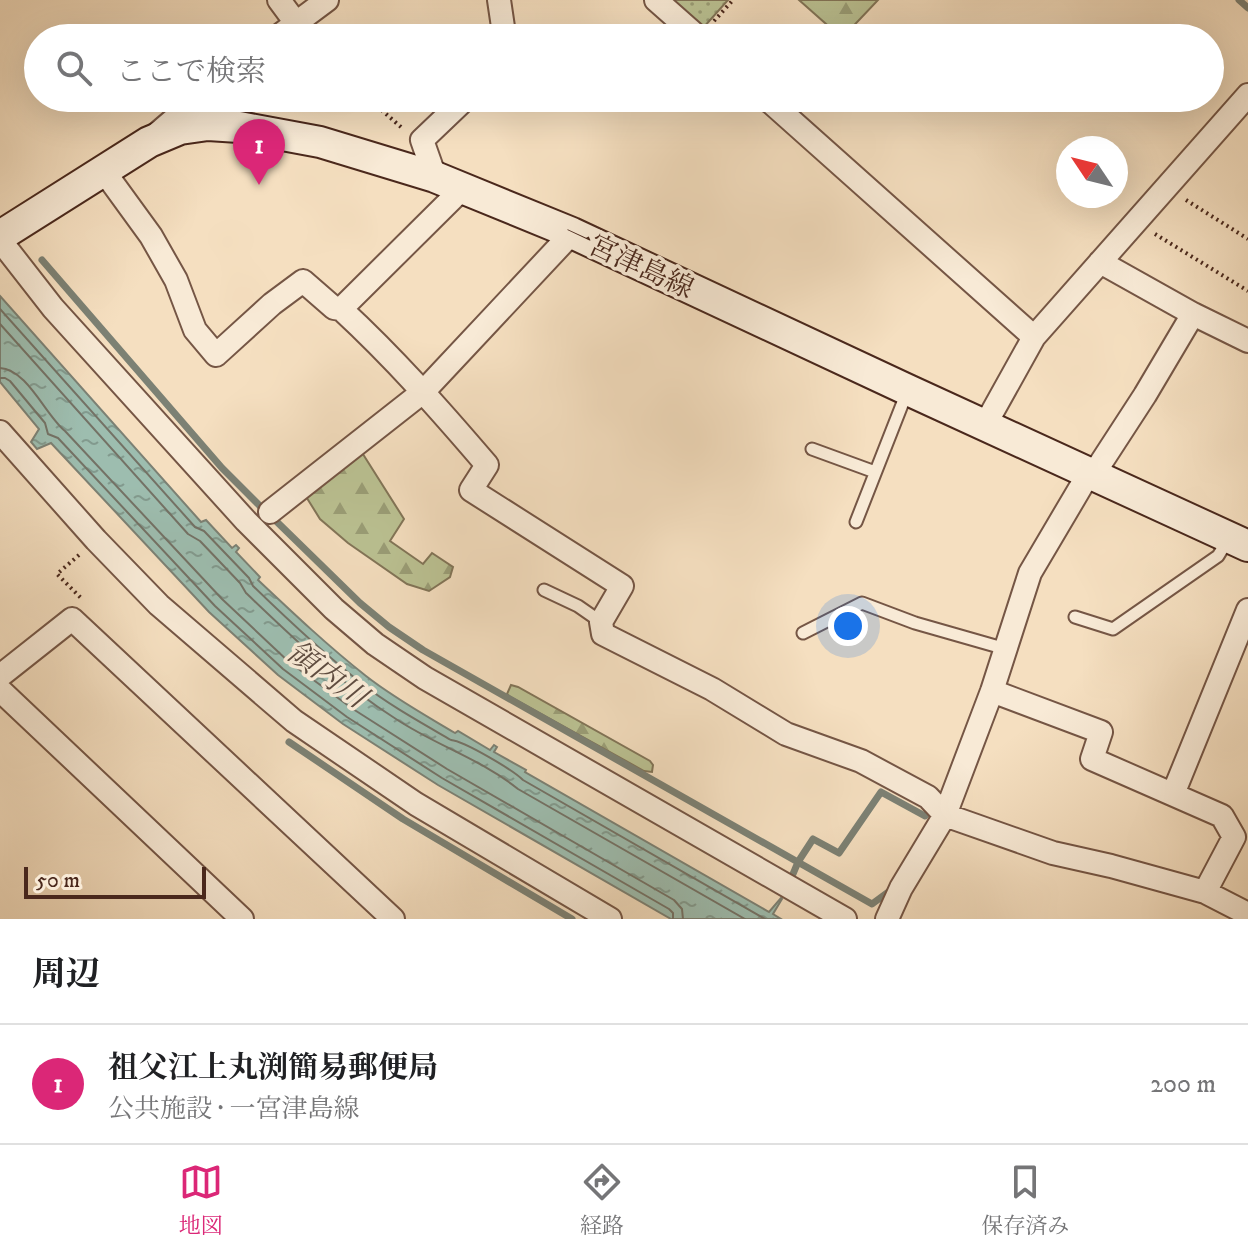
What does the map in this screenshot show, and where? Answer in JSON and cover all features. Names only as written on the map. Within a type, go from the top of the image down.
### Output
[{"type":"main road","name":"一宮津島線","points":[[0,238],[149,142],[180,129],[208,125],[239,127],[320,142],[435,177],[572,233],[1239,542]]},
{"type":"street","points":[[279,0],[296,23],[327,0]]},
{"type":"street","points":[[499,0],[503,24]]},
{"type":"street","points":[[656,0],[690,24]]},
{"type":"street","points":[[985,425],[1034,337],[1248,95]]},
{"type":"street","points":[[149,142],[183,112]]},
{"type":"street","points":[[435,177],[422,140],[451,112]]},
{"type":"street","points":[[782,112],[1034,337]]},
{"type":"street","points":[[103,170],[151,236],[176,280],[195,330],[216,355],[272,304],[303,281],[334,308],[341,309],[424,391],[487,465],[471,490],[622,586],[601,622],[603,634],[712,689],[786,734],[861,761],[928,797],[945,815],[1053,853],[1205,892],[1248,914]]},
{"type":"street","points":[[341,309],[463,188]]},
{"type":"street","points":[[270,512],[424,391],[572,233]]},
{"type":"street","points":[[0,238],[53,308],[246,521],[334,609],[375,644],[425,678],[845,919]]},
{"type":"street","points":[[1100,262],[1248,341]]},
{"type":"street","points":[[887,919],[901,888],[945,815],[992,691],[1030,573],[1091,474],[1145,395],[1193,314]]},
{"type":"street","points":[[0,432],[96,540],[159,605],[294,721],[416,804],[610,919]]},
{"type":"street","points":[[1173,794],[1248,610]]},
{"type":"street","points":[[0,676],[72,619],[393,919]]},
{"type":"street","points":[[0,690],[242,919]]},
{"type":"street","points":[[992,691],[1101,732],[1092,759],[1222,816],[1241,837],[1205,892]]},
{"type":"lane","points":[[856,522],[908,390]]},
{"type":"lane","points":[[812,449],[875,472]]},
{"type":"lane","points":[[1075,617],[1113,629],[1239,542]]},
{"type":"lane","points":[[544,590],[578,606],[601,622]]},
{"type":"lane","points":[[803,633],[862,603],[915,623],[1006,649]]},
{"type":"path","points":[[711,24],[733,0]]},
{"type":"path","points":[[384,112],[411,135],[422,140]]},
{"type":"path","points":[[1166,187],[1248,239]]},
{"type":"path","points":[[1136,222],[1248,291]]},
{"type":"path","points":[[72,619],[88,605],[57,574],[96,540]]},
{"type":"green space","points":[[672,0],[728,0],[707,24],[699,24]]},
{"type":"green space","points":[[799,0],[878,0],[855,24],[826,24]]},
{"type":"green space","points":[[361,451],[404,519],[390,541],[423,564],[432,553],[453,567],[450,577],[429,591],[407,584],[348,543],[320,519],[305,495]]},
{"type":"green space","points":[[511,685],[650,761],[652,772],[644,771],[509,696]]},
{"type":"water","name":"領内川","points":[[0,296],[201,522],[206,520],[232,548],[236,545],[239,548],[236,552],[260,577],[258,580],[366,676],[455,733],[458,731],[490,750],[494,745],[497,747],[494,752],[525,772],[769,912],[781,898],[773,914],[781,919],[671,919],[438,785],[343,724],[278,675],[209,612],[51,443],[37,449],[31,442],[39,429],[0,382]]},
{"type":"waterway","points":[[1239,0],[1248,8]]},
{"type":"waterway","points":[[42,260],[222,468],[261,507]]},
{"type":"waterway","points":[[275,520],[360,603],[423,650],[872,904],[891,890]]},
{"type":"waterway","points":[[289,742],[403,819],[572,919]]},
{"type":"waterway","points":[[793,874],[813,839],[839,853],[881,792],[925,816],[930,810]]},
{"type":"place","name":"祖父江上丸渕簡易郵便局","points":[[259,185]]}]
